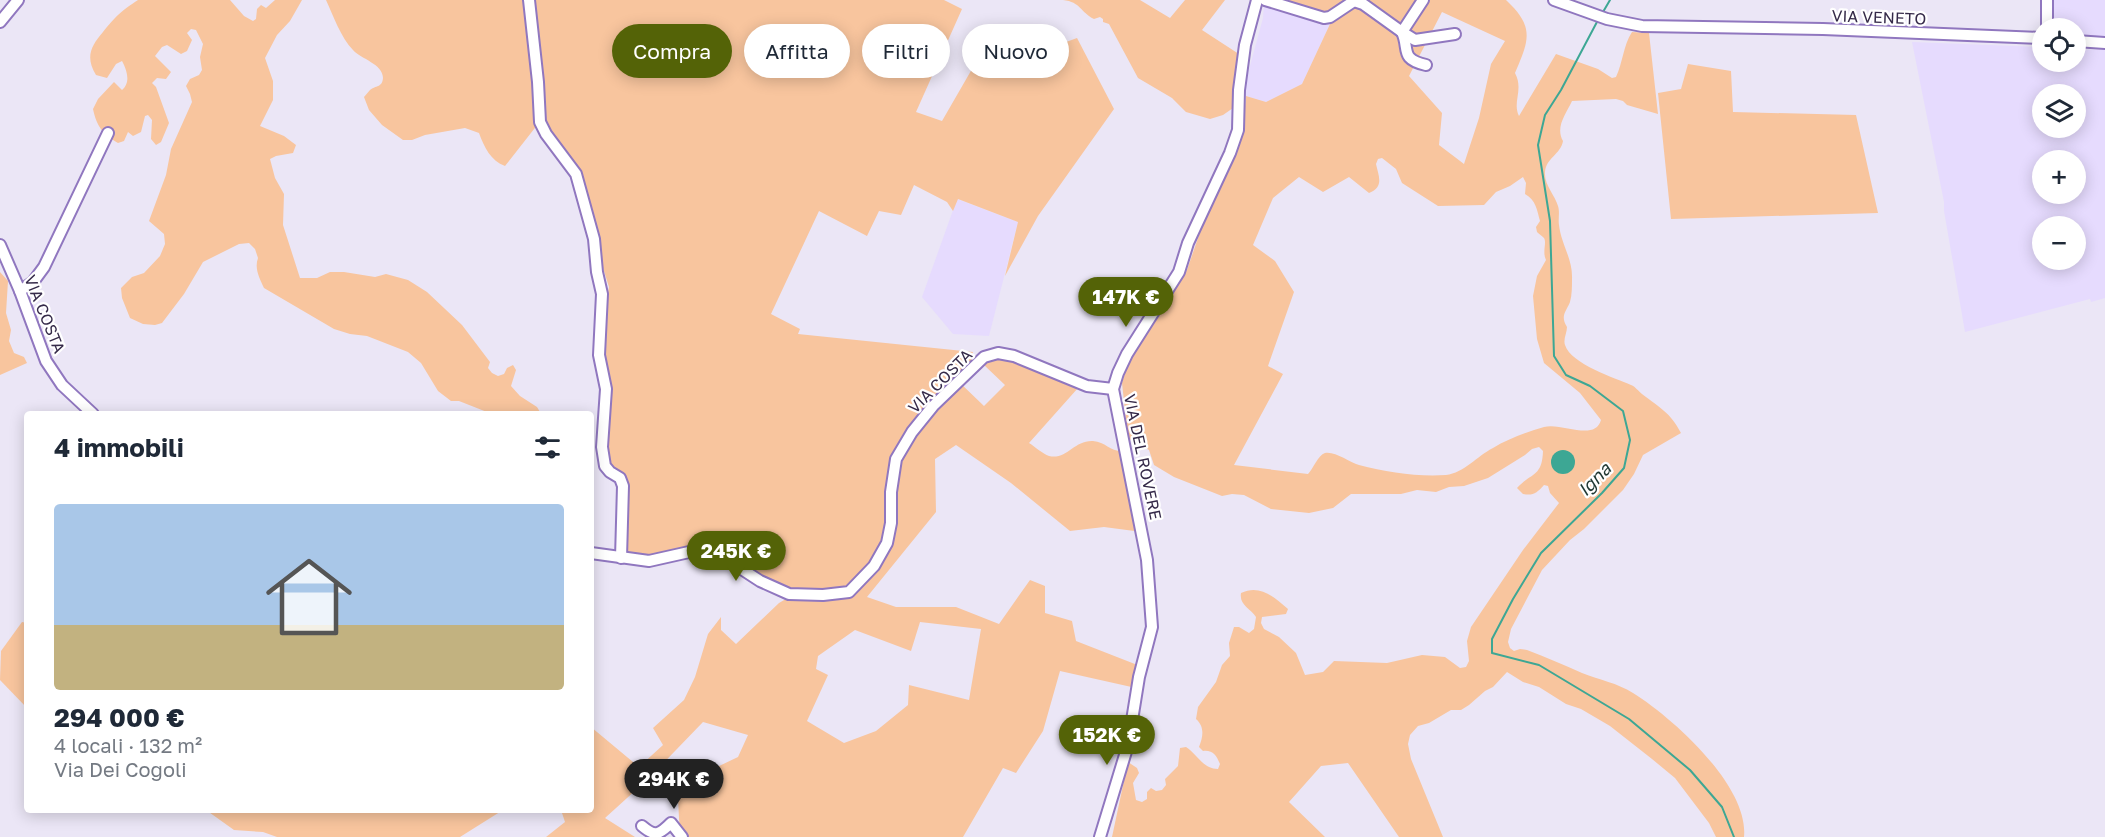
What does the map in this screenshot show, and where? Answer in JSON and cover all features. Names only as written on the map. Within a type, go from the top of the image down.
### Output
[{"type":"street","points":[[0,22],[18,0]]},
{"type":"street","points":[[529,0],[540,122],[546,134],[576,174],[594,239],[602,294],[599,355],[606,389],[602,447],[605,466],[620,478],[623,486],[621,558]]},
{"type":"street","name":"VIA DEL ROVERE","points":[[1100,837],[1128,745],[1141,668],[1152,627],[1143,537],[1113,389],[1127,354],[1179,272],[1188,243],[1230,153],[1238,130],[1240,79],[1245,45],[1257,0]]},
{"type":"street","points":[[1264,0],[1324,18],[1330,17],[1354,1],[1363,4],[1415,40],[1455,34]]},
{"type":"street","points":[[1402,32],[1423,0]]},
{"type":"street","name":"VIA VENETO","points":[[1554,0],[1607,19],[1655,27],[1823,29],[2032,38]]},
{"type":"street","points":[[2047,0],[2048,18]]},
{"type":"street","points":[[1402,32],[1408,56],[1426,65]]},
{"type":"street","points":[[2086,41],[2105,43]]},
{"type":"street","points":[[20,291],[33,282],[44,267],[108,133]]},
{"type":"street","name":"VIA COSTA","points":[[0,245],[46,361],[62,385],[90,411]]},
{"type":"street","name":"VIA COSTA","points":[[594,554],[649,561],[711,549],[760,581],[789,594],[830,595],[849,592],[874,566],[887,543],[891,523],[891,492],[896,459],[912,432],[933,406],[984,357],[998,353],[1014,356],[1088,386],[1113,389]]},
{"type":"street","points":[[642,826],[655,834],[663,831],[670,823],[682,837]]},
{"type":"shaded area","points":[[138,0],[230,0],[244,16],[253,21],[261,5],[266,8],[275,0],[302,0],[290,21],[277,35],[265,58],[273,81],[273,100],[260,126],[284,136],[296,145],[293,153],[270,159],[275,178],[284,194],[283,225],[300,278],[317,278],[330,272],[344,272],[375,277],[386,274],[408,280],[427,292],[462,325],[490,362],[488,368],[492,373],[498,376],[504,374],[507,368],[513,365],[516,370],[511,386],[539,411],[484,411],[459,401],[451,401],[438,391],[421,363],[408,352],[367,336],[334,329],[264,288],[257,270],[258,258],[255,249],[249,243],[239,244],[203,262],[184,294],[162,323],[143,324],[130,318],[122,298],[121,288],[132,277],[144,273],[160,256],[165,244],[164,234],[149,221],[166,175],[171,149],[192,102],[186,86],[190,79],[199,75],[202,70],[200,57],[203,44],[196,30],[191,29],[187,33],[192,40],[187,51],[181,54],[167,45],[162,47],[155,56],[171,72],[166,79],[157,78],[152,83],[156,87],[169,123],[161,142],[156,145],[151,139],[152,120],[148,115],[145,116],[141,132],[133,136],[128,132],[124,141],[118,143],[104,133],[98,125],[93,109],[98,99],[114,82],[122,90],[125,87],[127,72],[122,61],[116,64],[107,78],[96,75],[90,57],[95,42],[123,11]]},
{"type":"shaded area","points":[[326,0],[944,0],[962,9],[950,36],[950,24],[862,24],[862,78],[931,78],[916,112],[942,121],[967,78],[1069,78],[1069,41],[1077,38],[1114,109],[1038,216],[1005,276],[1018,222],[958,199],[953,211],[947,202],[914,185],[901,215],[879,211],[867,236],[819,211],[771,314],[800,329],[798,334],[973,352],[971,358],[976,362],[958,381],[984,406],[1005,385],[984,365],[993,359],[1002,357],[1078,388],[1029,443],[1049,456],[1061,455],[1081,443],[1093,441],[1115,450],[1124,451],[1142,532],[1104,527],[1070,531],[1011,483],[956,445],[935,459],[936,512],[867,597],[896,607],[956,607],[999,624],[1030,580],[1045,586],[1045,613],[1072,621],[1076,641],[1140,666],[1136,688],[1060,671],[1043,731],[1016,773],[1003,768],[963,837],[680,837],[678,799],[694,778],[738,757],[748,735],[703,722],[648,779],[605,818],[635,837],[546,837],[565,822],[562,813],[594,813],[594,730],[639,767],[663,745],[653,728],[684,700],[695,677],[708,634],[721,617],[721,630],[736,644],[779,603],[791,596],[715,549],[649,564],[647,567],[617,554],[628,480],[609,466],[606,449],[608,430],[596,355],[609,287],[597,249],[588,194],[538,124],[505,166],[489,153],[479,133],[465,128],[403,140],[382,125],[369,110],[364,97],[381,83],[382,73],[376,65],[349,45]],"holes":[[[920,622],[981,629],[969,700],[909,685],[908,705],[876,731],[844,743],[807,721],[828,675],[816,669],[818,656],[855,630],[911,651]]]},
{"type":"shaded area","points":[[1063,0],[1140,0],[1170,18],[1185,0],[1225,0],[1202,30],[1245,58],[1236,106],[1223,115],[1210,119],[1186,112],[1172,98],[1138,78],[1109,24],[1103,22],[1100,17],[1094,19],[1077,5]]},
{"type":"shaded area","points":[[1290,0],[1506,0],[1522,18],[1527,34],[1524,51],[1515,73],[1518,85],[1517,111],[1519,116],[1556,54],[1598,69],[1612,78],[1616,77],[1632,32],[1649,33],[1658,114],[1627,105],[1616,99],[1572,101],[1561,126],[1562,145],[1548,163],[1545,177],[1558,206],[1560,232],[1572,272],[1571,299],[1564,314],[1567,327],[1565,345],[1569,352],[1584,364],[1634,387],[1669,415],[1681,433],[1643,455],[1623,490],[1542,570],[1511,629],[1508,642],[1514,651],[1527,650],[1615,684],[1649,704],[1668,719],[1705,755],[1722,776],[1734,796],[1742,817],[1744,837],[1716,837],[1709,823],[1675,778],[1652,759],[1610,726],[1507,672],[1493,687],[1469,705],[1461,710],[1451,710],[1429,723],[1418,726],[1410,735],[1408,744],[1411,759],[1443,837],[1399,837],[1348,763],[1321,766],[1289,802],[1325,837],[1112,837],[1128,762],[1137,768],[1139,773],[1133,783],[1136,800],[1142,802],[1147,799],[1147,792],[1151,788],[1156,791],[1162,790],[1166,785],[1165,779],[1178,766],[1180,748],[1186,747],[1208,767],[1218,769],[1220,764],[1216,756],[1199,747],[1202,732],[1201,725],[1196,719],[1198,707],[1216,682],[1222,665],[1230,656],[1229,643],[1234,627],[1239,627],[1249,633],[1254,629],[1256,617],[1243,603],[1241,593],[1261,591],[1272,596],[1288,609],[1286,614],[1262,617],[1261,623],[1264,629],[1279,637],[1296,653],[1305,675],[1323,672],[1334,661],[1387,663],[1422,655],[1445,657],[1460,668],[1466,667],[1469,661],[1467,641],[1471,627],[1523,550],[1559,503],[1550,493],[1548,486],[1544,485],[1530,495],[1523,494],[1517,488],[1541,466],[1543,451],[1539,447],[1532,449],[1488,478],[1464,486],[1449,487],[1436,492],[1417,490],[1401,494],[1351,494],[1333,508],[1309,513],[1271,509],[1244,495],[1222,496],[1174,477],[1154,465],[1149,450],[1128,438],[1122,383],[1128,362],[1187,270],[1210,203],[1242,137],[1246,96],[1266,102],[1302,84],[1330,24],[1287,10]],"holes":[[[1442,12],[1505,41],[1491,64],[1479,118],[1464,164],[1439,145],[1442,113],[1409,76]],[[1382,158],[1396,169],[1402,183],[1438,206],[1484,205],[1496,192],[1523,177],[1526,183],[1525,194],[1534,202],[1537,209],[1540,221],[1536,227],[1537,232],[1545,240],[1546,260],[1537,276],[1533,296],[1537,339],[1544,363],[1580,393],[1601,420],[1598,426],[1585,431],[1544,427],[1505,442],[1487,451],[1459,471],[1446,475],[1413,475],[1380,470],[1359,465],[1329,453],[1320,456],[1308,474],[1234,465],[1283,374],[1268,366],[1294,292],[1275,261],[1253,245],[1273,198],[1299,177],[1323,192],[1349,177],[1369,193],[1379,185],[1376,164],[1378,159]]]},
{"type":"shaded area","points":[[2051,0],[2105,0],[2105,44],[2086,43],[2086,18],[2052,18]]},
{"type":"shaded area","points":[[1264,3],[1330,24],[1302,84],[1266,102],[1246,96],[1247,77],[1263,18]]},
{"type":"shaded area","points":[[1912,42],[2032,47],[2032,72],[2086,72],[2086,49],[2105,50],[2105,298],[2091,302],[2090,299],[1965,332]]},
{"type":"shaded area","points":[[1688,64],[1731,71],[1733,112],[1856,115],[1878,213],[1671,219],[1658,93],[1681,89]]},
{"type":"shaded area","points":[[957,199],[1018,222],[989,336],[953,334],[922,297]]},
{"type":"shaded area","points":[[0,272],[8,281],[6,313],[11,330],[9,341],[14,353],[24,357],[27,363],[0,375]]},
{"type":"shaded area","points":[[1563,450],[1568,451],[1574,457],[1574,467],[1568,473],[1563,474],[1558,473],[1552,467],[1551,462],[1552,457],[1558,451]]},
{"type":"shaded area","points":[[22,622],[24,622],[24,705],[0,680],[1,651]]},
{"type":"shaded area","points":[[210,813],[498,813],[460,837],[277,837],[263,832],[234,830]]},
{"type":"waterway","name":"Igna","points":[[1603,12],[1610,0]]},
{"type":"waterway","name":"Igna","points":[[1598,20],[1545,115],[1538,145],[1550,221],[1554,356],[1566,375],[1590,386],[1623,411],[1630,440],[1624,468],[1541,553],[1492,639],[1492,653],[1539,665],[1629,719],[1690,770],[1722,807],[1734,837]]}]
